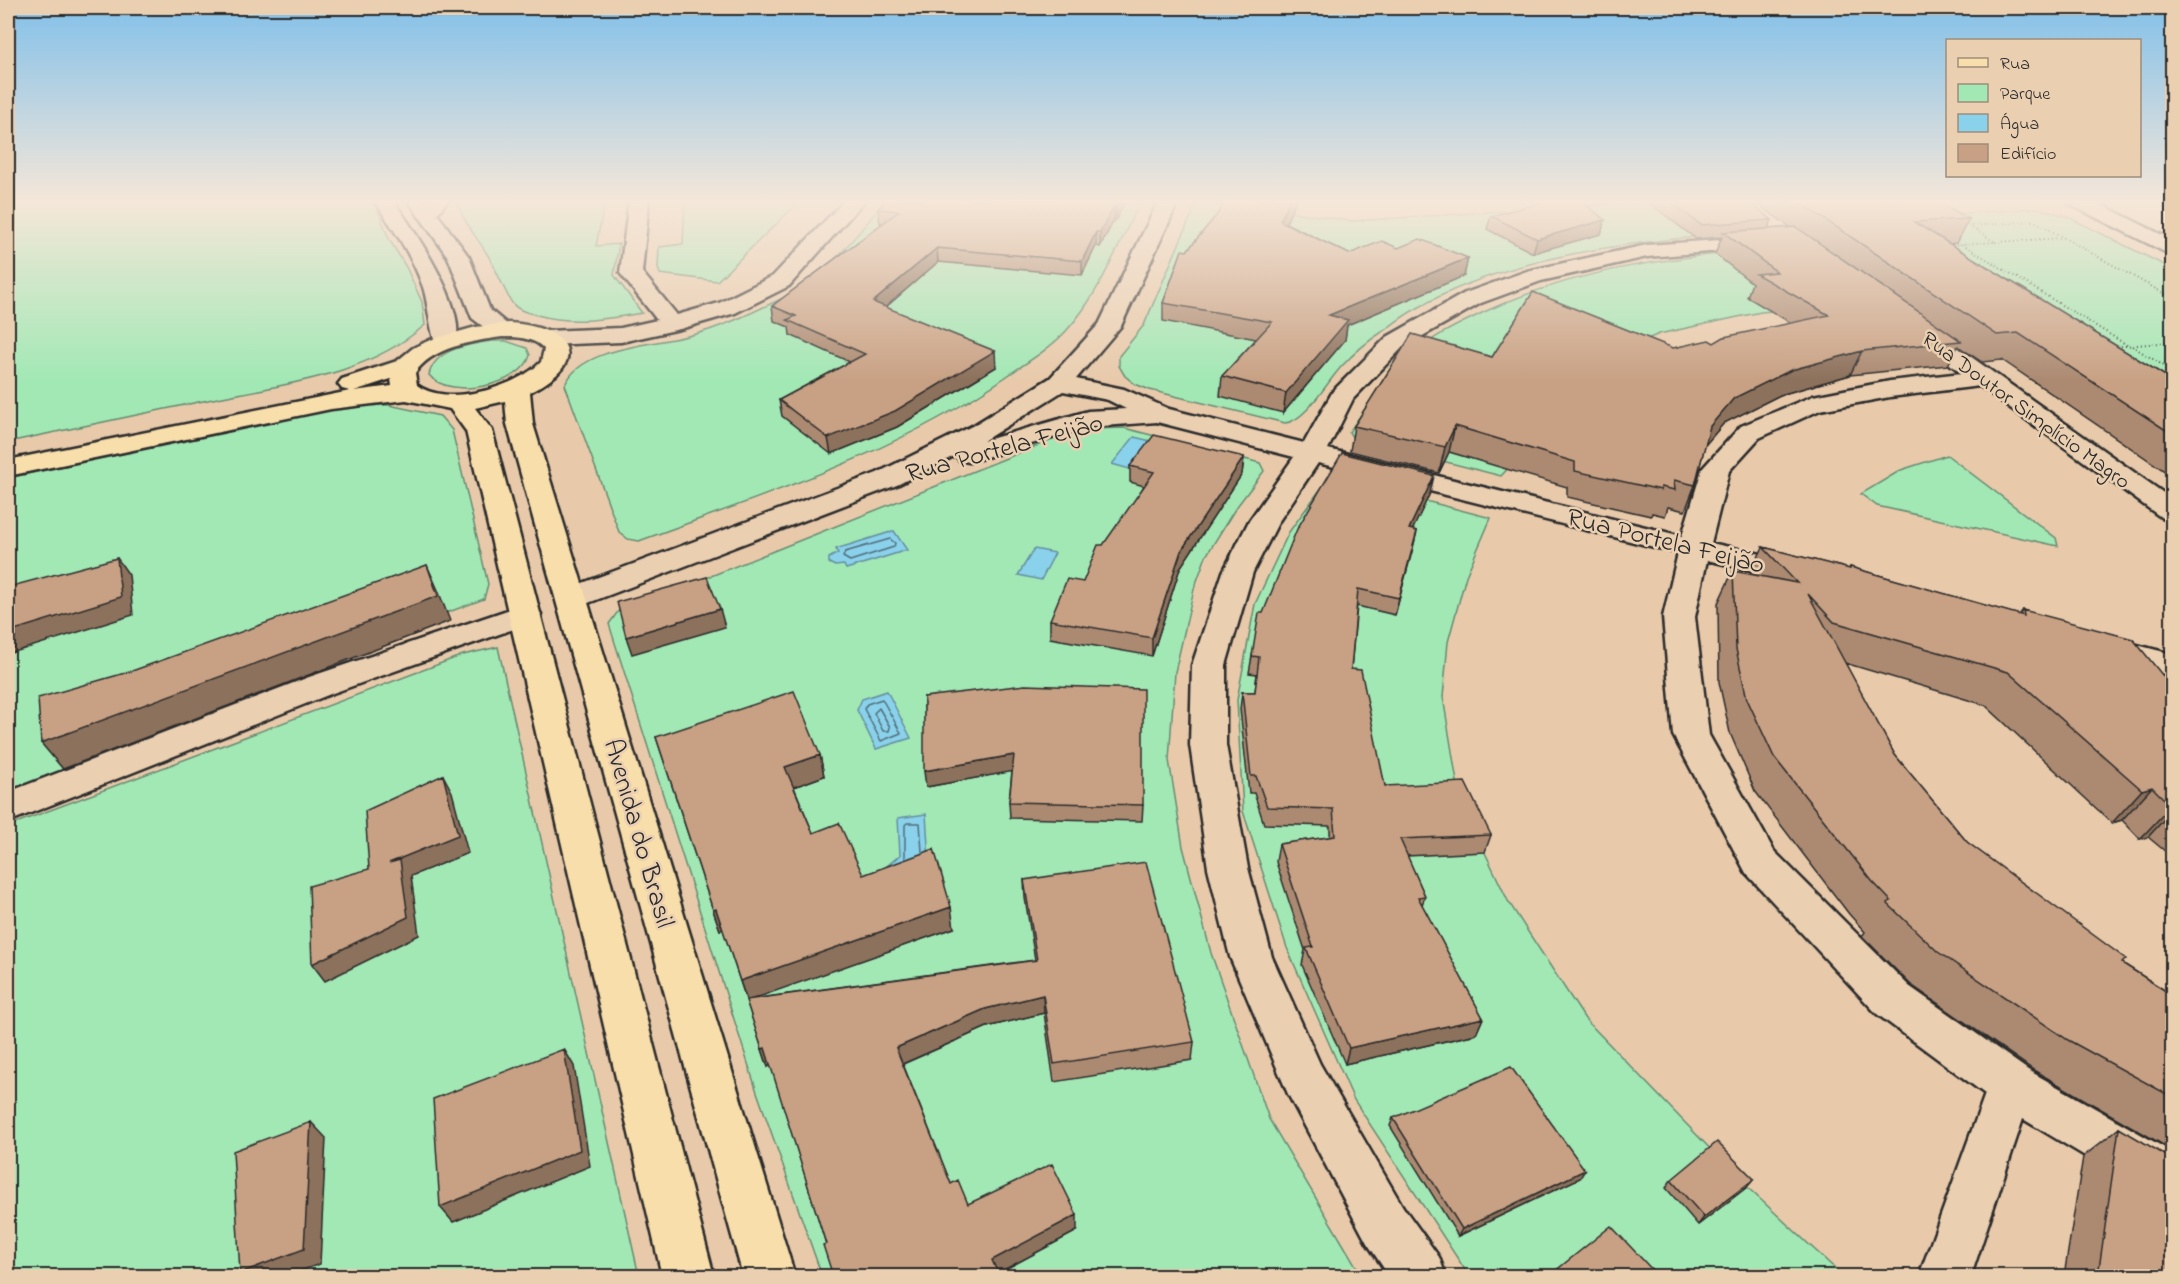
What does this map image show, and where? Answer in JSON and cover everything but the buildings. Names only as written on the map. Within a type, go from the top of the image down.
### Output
[{"type":"main road","points":[[8,456],[332,390],[408,379],[438,401],[478,400],[517,388],[540,376],[554,362],[556,353],[554,345],[546,338],[519,330],[483,332],[445,341],[416,357],[408,379]]},
{"type":"main road","points":[[8,468],[331,401],[408,379]]},
{"type":"main road","name":"Avenida do Brasil","points":[[517,388],[520,424],[769,1276]]},
{"type":"main road","name":"Avenida do Brasil","points":[[457,401],[480,430],[688,1276]]},
{"type":"street","points":[[423,260],[445,320],[445,341]]},
{"type":"street","points":[[459,260],[480,313],[502,330]]},
{"type":"street","points":[[632,260],[631,273],[672,324]]},
{"type":"street","points":[[554,362],[621,335],[672,324],[727,308],[781,281],[801,260]]},
{"type":"street","points":[[572,598],[887,480],[982,431],[1059,383],[1109,326],[1140,260]]},
{"type":"street","points":[[1420,1276],[1385,1225],[1304,1079],[1251,957],[1228,868],[1208,745],[1209,665],[1238,572],[1264,521],[1313,451],[1342,396],[1395,342],[1473,298],[1535,276],[1607,260]]},
{"type":"street","name":"Rua Doutor Simplício Magro","points":[[1898,316],[2172,512]]},
{"type":"street","points":[[546,338],[621,335]]},
{"type":"street","name":"Rua Portela Feijão","points":[[1089,348],[1118,405]]},
{"type":"street","points":[[1984,378],[1890,389],[1813,404],[1750,432],[1716,469],[1694,548],[1679,617],[1691,735],[1760,862],[1893,1000],[2012,1086],[2172,1179]]},
{"type":"street","name":"Rua Portela Feijão","points":[[1059,383],[1089,407],[1118,405],[1313,451],[1694,548],[1830,579]]},
{"type":"street","name":"Rua Portela Feijão","points":[[887,480],[1031,434],[1088,419],[1118,405]]},
{"type":"street","points":[[8,807],[321,685],[525,614]]},
{"type":"street","points":[[2072,640],[2172,665]]},
{"type":"street","points":[[1945,1276],[2012,1086]]},
{"type":"path","points":[[1988,260],[2172,370]]},
{"type":"path","points":[[2103,260],[2172,298]]},
{"type":"path","points":[[2106,347],[2172,342]]},
{"type":"green space","points":[[8,260],[402,260],[422,302],[425,325],[402,342],[350,367],[294,383],[8,442]]},
{"type":"green space","points":[[490,260],[616,260],[614,275],[642,313],[602,319],[564,320],[527,312],[511,302]]},
{"type":"green space","points":[[658,260],[739,260],[717,281],[660,274]]},
{"type":"green space","points":[[834,260],[1111,260],[1090,300],[1067,330],[1040,354],[967,402],[923,427],[831,469],[639,541],[628,539],[619,532],[565,385],[574,372],[587,362],[621,349],[716,328],[785,297]]},
{"type":"green space","points":[[1172,260],[1547,260],[1489,276],[1451,291],[1407,314],[1366,344],[1341,367],[1308,409],[1293,421],[1285,423],[1150,390],[1135,384],[1125,376],[1119,366],[1119,356],[1144,325]]},
{"type":"green space","points":[[1672,260],[1768,260],[1841,305],[1761,312],[1659,334],[1617,352],[1501,476],[1360,440],[1352,437],[1349,432],[1381,387],[1399,367],[1420,348],[1451,328],[1516,298],[1549,287],[1582,277]]},
{"type":"green space","points":[[1973,260],[2154,260],[2172,269],[2172,392]]},
{"type":"green space","points":[[492,341],[506,341],[527,348],[530,355],[524,366],[514,375],[500,382],[467,388],[439,383],[429,375],[438,359],[454,349]]},
{"type":"green space","points":[[351,405],[389,405],[440,416],[452,430],[488,584],[484,599],[419,623],[59,724],[63,771],[8,793],[8,478]]},
{"type":"green space","points":[[1124,428],[1260,463],[1264,471],[1235,509],[1206,556],[1194,589],[1175,672],[1169,760],[1183,847],[1211,953],[1269,1119],[1362,1276],[822,1276],[757,1092],[609,624],[619,610],[701,580],[1059,437],[1091,429]]},
{"type":"green space","points":[[1947,455],[2056,538],[2058,546],[1877,506],[1861,494],[1901,470]]},
{"type":"green space","points":[[1345,480],[1491,518],[1466,576],[1448,642],[1443,697],[1460,800],[1508,901],[1585,1019],[1747,1187],[1843,1276],[1469,1276],[1354,1100],[1287,948],[1243,811],[1237,700],[1255,604],[1289,532],[1325,483]]},
{"type":"green space","points":[[498,647],[639,1276],[8,1276],[8,826],[463,655]]},
{"type":"water","points":[[1134,437],[1155,442],[1133,470],[1112,464]]},
{"type":"water","points":[[894,531],[907,550],[846,569],[844,565],[835,566],[829,563],[829,558],[838,553],[836,549]]},
{"type":"water","points":[[1034,549],[1055,553],[1041,580],[1018,575]]},
{"type":"water","points":[[887,691],[911,738],[876,749],[857,710],[862,699]]},
{"type":"water","points":[[926,814],[929,862],[897,882],[887,866],[900,855],[898,818]]}]
